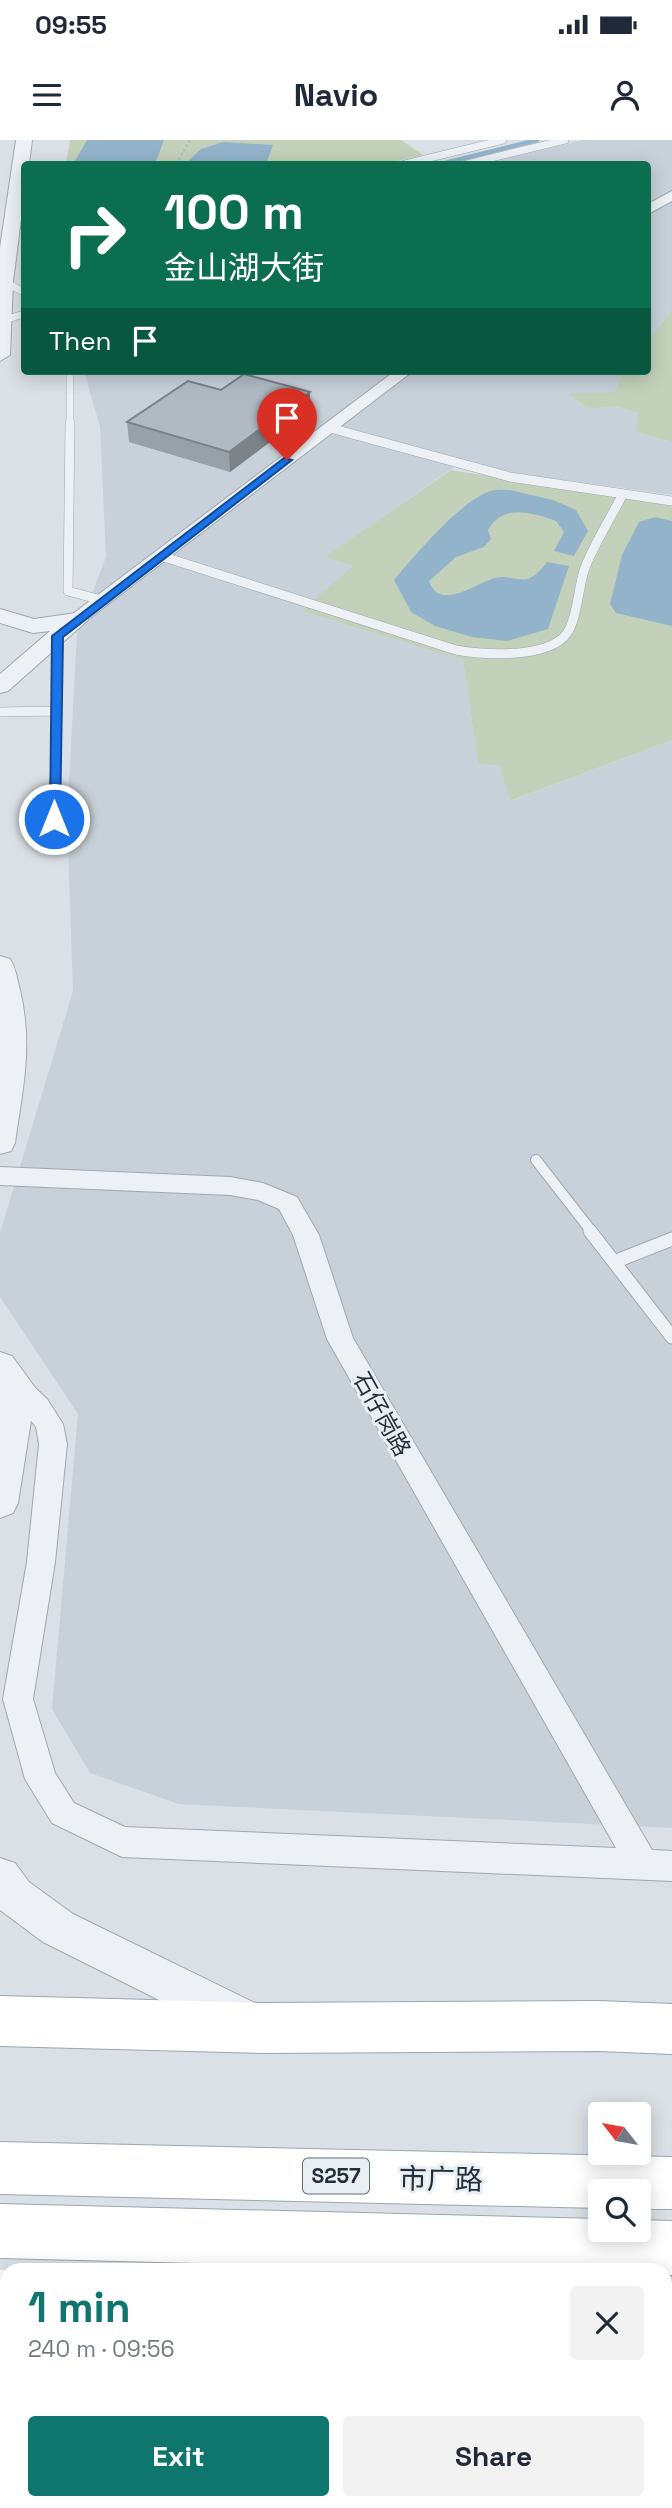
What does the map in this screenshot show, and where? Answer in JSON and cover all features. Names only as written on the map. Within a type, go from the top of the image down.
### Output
[{"type":"main road","points":[[0,2021],[261,2028],[599,2026],[672,2029]]},
{"type":"main road","name":"市广路","points":[[0,2168],[672,2183]]},
{"type":"main road","points":[[0,2231],[672,2248]]},
{"type":"street","points":[[0,355],[7,209],[24,140]]},
{"type":"street","points":[[651,208],[672,195]]},
{"type":"street","points":[[0,685],[101,600],[400,375]]},
{"type":"street","points":[[0,616],[33,626],[76,620]]},
{"type":"street","points":[[0,965],[10,1008],[14,1051],[0,1143]]},
{"type":"street","name":"石仔岗路","points":[[0,1176],[230,1185],[263,1192],[288,1203],[306,1235],[340,1339],[658,1866]]},
{"type":"street","points":[[9,1377],[49,1424],[53,1444],[41,1562],[19,1699],[41,1779],[63,1813],[122,1842],[658,1866]]},
{"type":"street","points":[[0,1503],[9,1377]]},
{"type":"street","points":[[0,1877],[14,1896],[58,1928],[261,2028]]},
{"type":"lane","points":[[417,161],[503,140]]},
{"type":"lane","points":[[479,161],[565,140]]},
{"type":"lane","points":[[4,282],[21,290]]},
{"type":"lane","points":[[1,321],[21,315]]},
{"type":"lane","points":[[70,375],[68,591],[101,600]]},
{"type":"lane","points":[[330,428],[510,477],[672,501]]},
{"type":"lane","points":[[161,556],[456,650],[474,654],[495,654],[542,648],[558,643],[567,634],[585,567],[623,494]]},
{"type":"lane","points":[[54,819],[57,636]]},
{"type":"lane","points":[[0,712],[55,711]]},
{"type":"lane","points":[[536,1160],[672,1337]]},
{"type":"lane","points":[[614,1262],[672,1239]]},
{"type":"path","points":[[178,161],[190,140]]},
{"type":"shaded area","points":[[582,140],[672,140],[672,310],[651,336],[651,161],[498,161]]},
{"type":"shaded area","points":[[85,375],[622,375],[616,392],[568,395],[589,409],[613,406],[638,413],[636,432],[672,442],[672,495],[515,473],[464,460],[326,557],[354,566],[301,611],[463,660],[478,764],[500,766],[511,801],[672,740],[672,1828],[179,1804],[90,1773],[52,1709],[78,1414],[0,1297],[0,1233],[73,991],[67,819],[77,634],[106,557],[100,427]]},
{"type":"green space","points":[[70,140],[401,140],[423,155],[397,161],[66,161]]},
{"type":"green space","points":[[672,310],[672,442],[636,432],[638,413],[613,406],[589,409],[567,394],[615,392],[622,375],[651,375],[651,336]]},
{"type":"green space","points":[[451,470],[672,505],[672,740],[510,801],[500,766],[478,764],[463,660],[301,611],[353,566],[325,557]]},
{"type":"water","points":[[87,140],[164,140],[156,161],[75,161]]},
{"type":"water","points":[[223,142],[273,145],[267,161],[188,161],[201,149]]},
{"type":"water","points":[[510,490],[553,500],[576,510],[588,531],[574,556],[554,551],[564,532],[556,521],[528,513],[510,513],[494,522],[488,530],[491,539],[484,547],[456,557],[429,581],[434,590],[448,595],[498,577],[532,577],[547,562],[569,566],[548,629],[507,641],[472,637],[435,626],[411,612],[394,580],[438,531],[464,507],[490,491]]},
{"type":"water","points":[[655,517],[672,521],[672,626],[616,613],[610,604],[622,555],[639,522]]},
{"type":"building","points":[[243,375],[248,375],[310,392],[229,452],[127,422],[188,381],[221,390]]},
{"type":"waterway","points":[[453,161],[537,140]]},
{"type":"route","points":[[54,819],[57,636],[287,460]]}]
